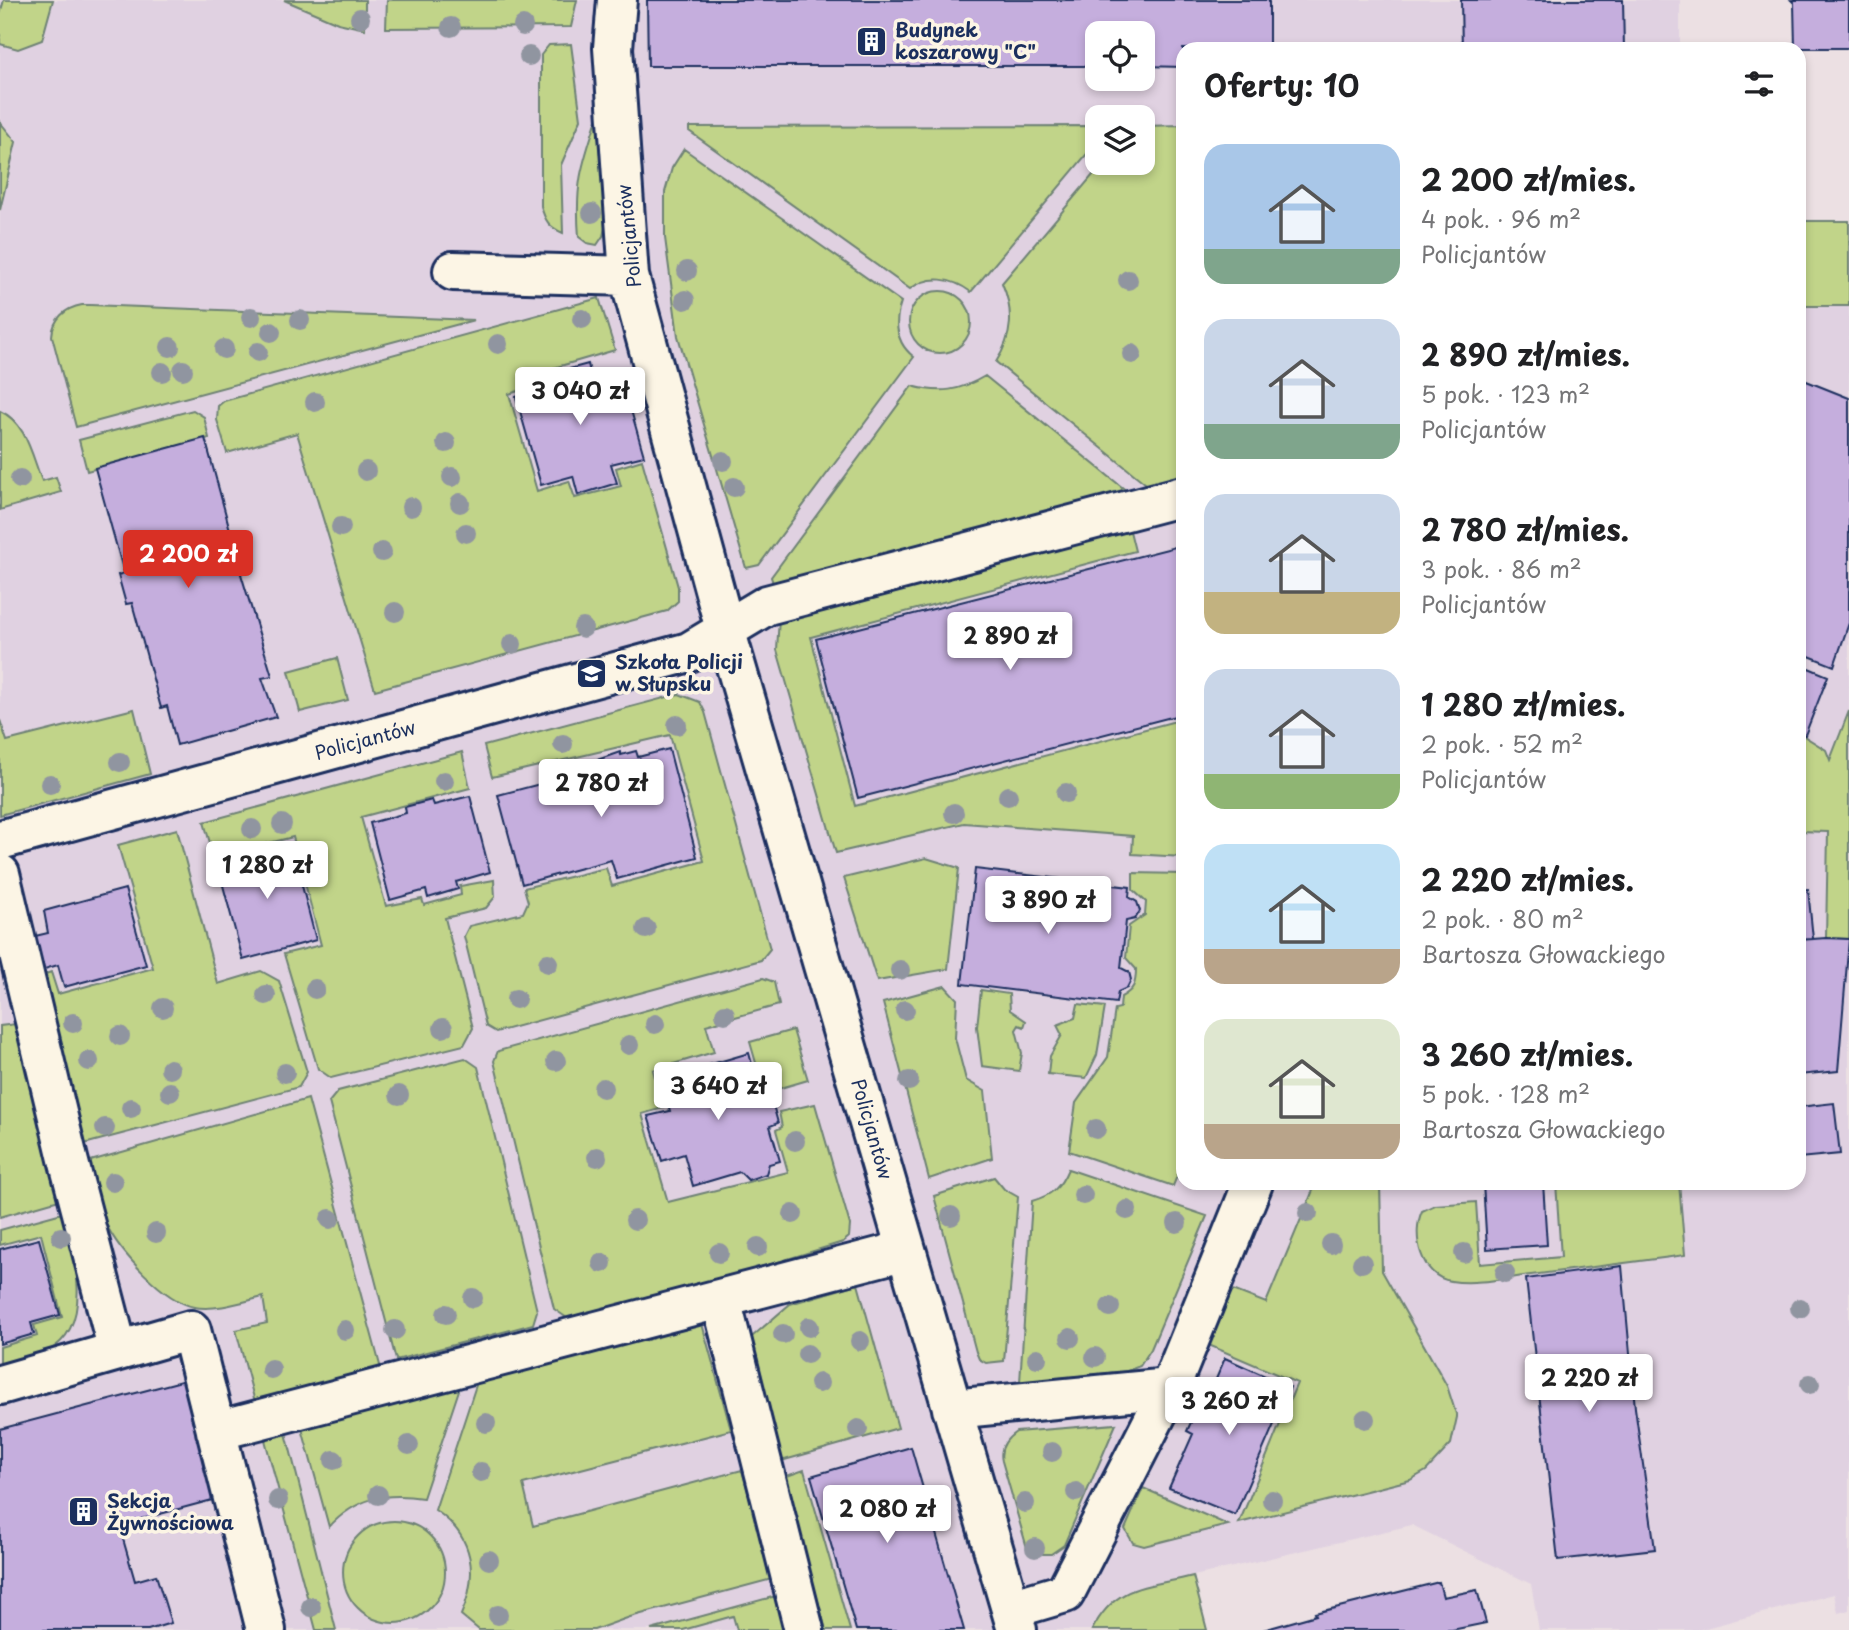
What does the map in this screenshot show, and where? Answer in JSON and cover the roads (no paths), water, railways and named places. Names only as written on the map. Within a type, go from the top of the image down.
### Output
[{"type":"street","name":"Policjantów","points":[[617,0],[613,48],[629,276],[725,629],[1014,1619]]},
{"type":"street","points":[[453,271],[629,276]]},
{"type":"street","points":[[725,629],[767,605],[1176,498]]},
{"type":"street","name":"Policjantów","points":[[0,840],[690,652],[725,629]]},
{"type":"street","points":[[0,874],[68,1159],[118,1351]]},
{"type":"street","points":[[1014,1619],[1065,1593],[1170,1388],[1250,1190]]},
{"type":"street","points":[[216,1432],[906,1250]]},
{"type":"street","points":[[721,1299],[804,1630]]},
{"type":"street","points":[[0,1385],[191,1330],[266,1630]]},
{"type":"street","points":[[952,1409],[1170,1388]]},
{"type":"place","name":"Budynek koszarowy \"C\"","points":[[872,41]]},
{"type":"place","name":"Szkoła Policji w Słupsku","points":[[592,673]]},
{"type":"place","name":"Sekcja Żywnościowa","points":[[84,1512]]}]
